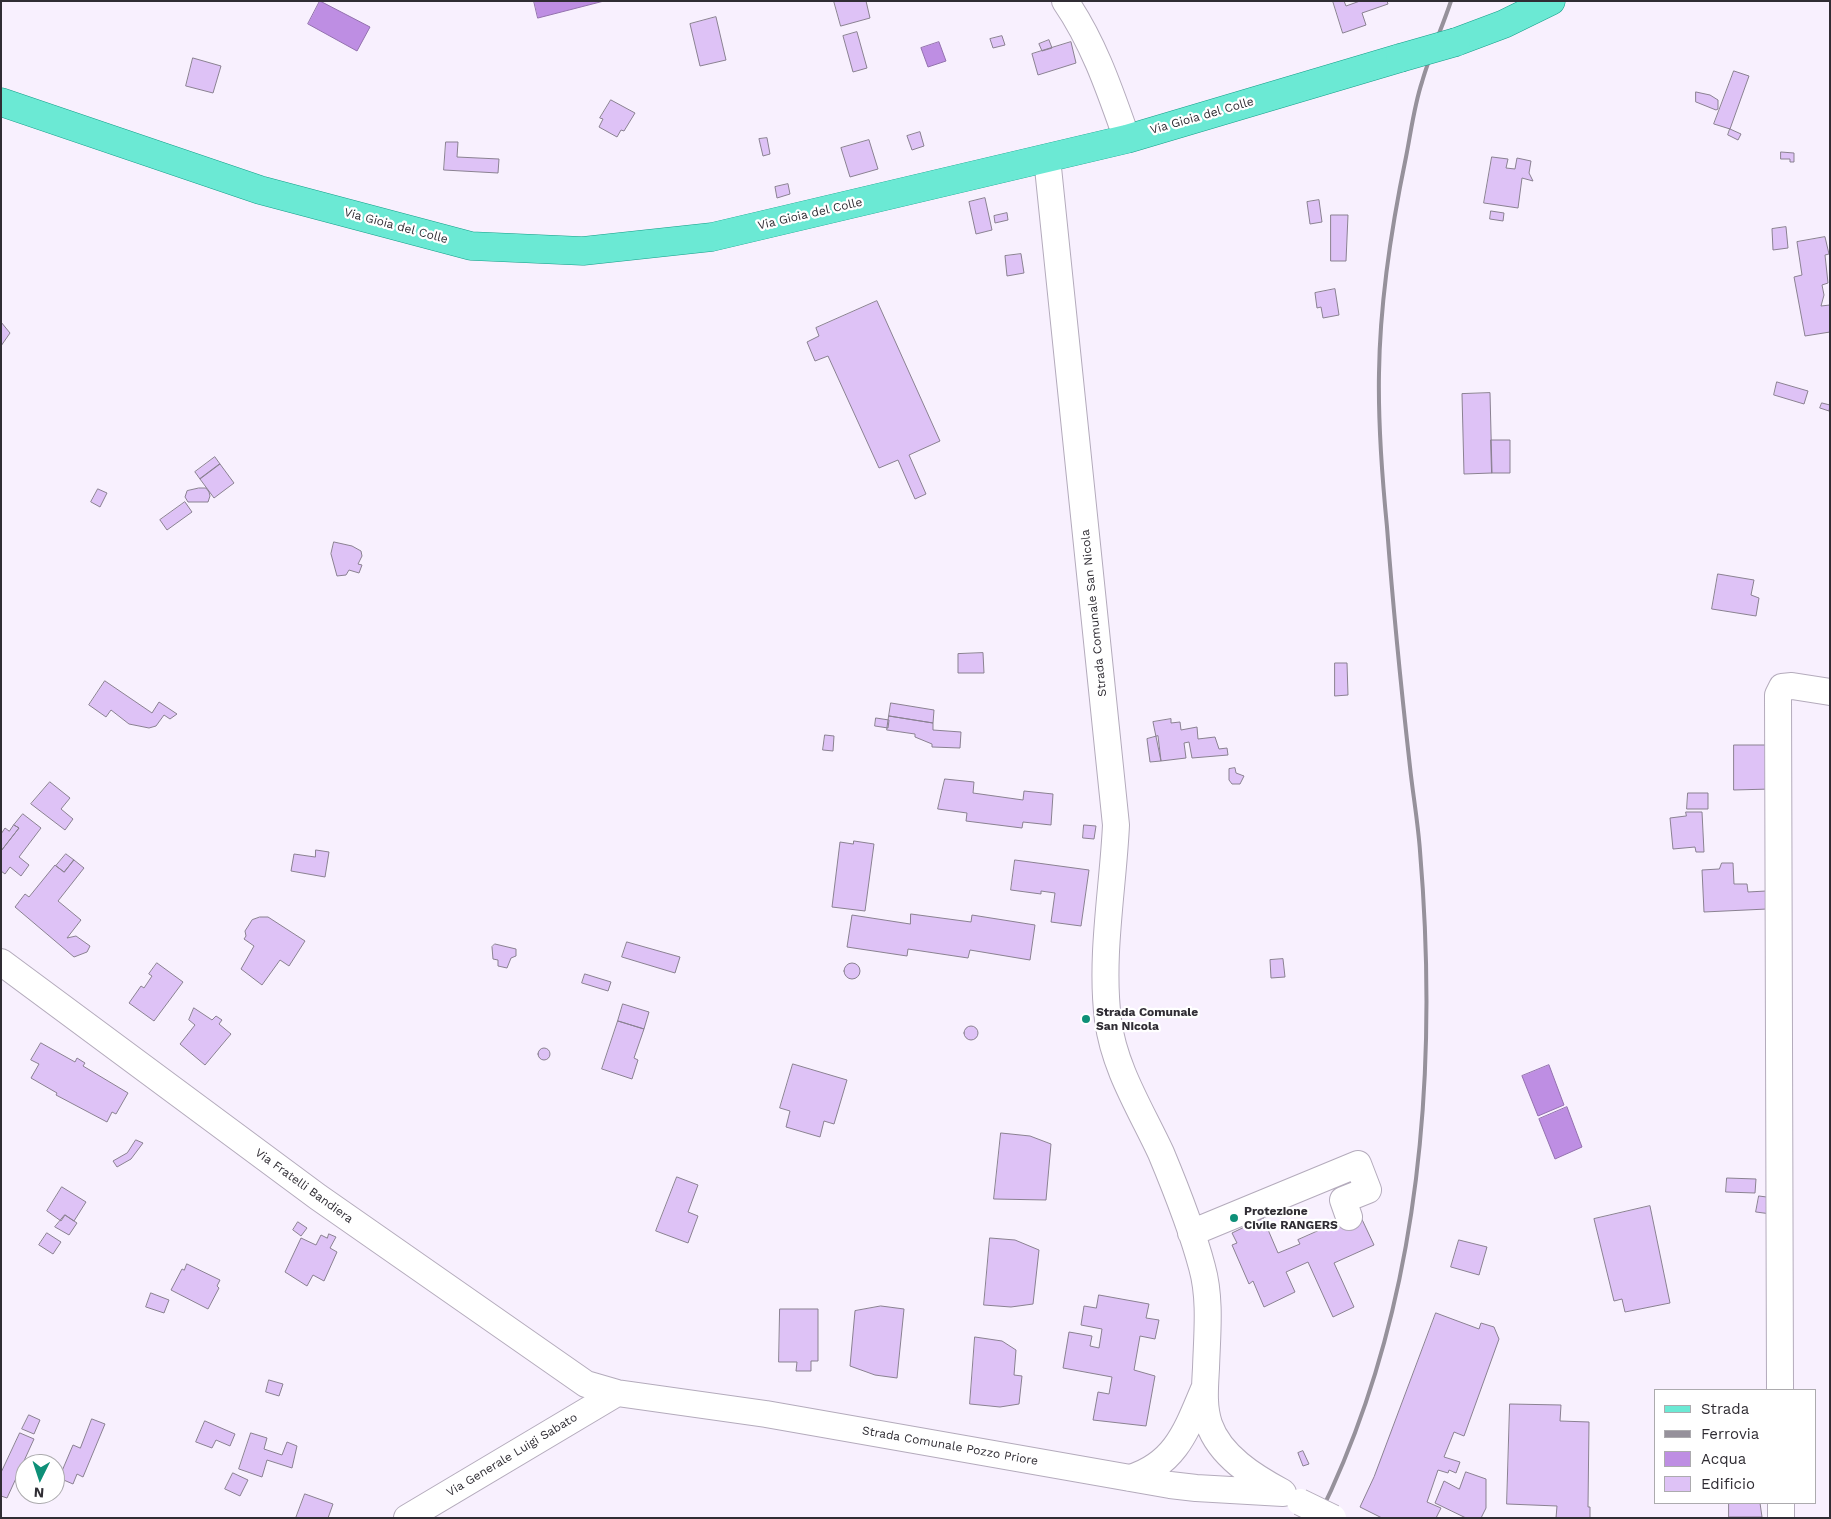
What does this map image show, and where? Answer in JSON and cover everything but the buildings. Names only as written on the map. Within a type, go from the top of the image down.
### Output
[{"type":"main road","name":"Via Gioia del Colle","points":[[1,102],[260,190],[472,246],[584,251],[712,237],[1127,138],[1456,42],[1504,24],[1551,1]]},
{"type":"street","points":[[1065,1],[1078,20],[1101,68],[1127,138]]},
{"type":"street","name":"Strada Comunale San Nicola","points":[[1047,158],[1116,825],[1113,884],[1105,960],[1108,1022],[1122,1072],[1161,1155],[1191,1233],[1202,1268],[1206,1290],[1207,1352],[1204,1388]]},
{"type":"street","points":[[1780,1389],[1778,695],[1782,687],[1792,686],[1830,692]]},
{"type":"street","name":"Via Fratelli Bandiera","points":[[1,962],[350,1220],[586,1384],[617,1393]]},
{"type":"street","points":[[1191,1233],[1358,1164],[1368,1190],[1343,1200],[1349,1217]]},
{"type":"street","points":[[1204,1388],[1209,1425],[1223,1448],[1235,1461],[1292,1497],[1332,1518]]},
{"type":"street","points":[[1130,1478],[1150,1470],[1170,1455],[1187,1427],[1204,1388]]},
{"type":"street","name":"Strada Comunale Pozzo Priore","points":[[617,1393],[766,1414],[1130,1478],[1216,1490],[1292,1497]]},
{"type":"street","name":"Via Generale Luigi Sabato","points":[[407,1518],[617,1393]]},
{"type":"street","points":[[1216,1490],[1235,1461]]},
{"type":"street","points":[[1781,1504],[1781,1518]]},
{"type":"water","points":[[320,1],[370,27],[357,51],[308,24]]},
{"type":"water","points":[[534,1],[604,1],[538,18]]},
{"type":"water","points":[[939,42],[946,61],[928,67],[921,48]]},
{"type":"water","points":[[1549,1065],[1564,1105],[1538,1116],[1522,1076]]},
{"type":"water","points":[[1567,1107],[1582,1147],[1555,1159],[1539,1119]]},
{"type":"railway","points":[[1318,1518],[1352,1440],[1380,1359],[1400,1276],[1414,1192],[1423,1107],[1426,1022],[1425,936],[1419,840],[1400,677],[1384,489],[1379,373],[1387,265],[1413,119],[1425,72],[1451,1]]},
{"type":"place","name":"Strada Comunale San Nicola","points":[[1086,1019]]},
{"type":"place","name":"Protezione Civile RANGERS","points":[[1234,1218]]}]
